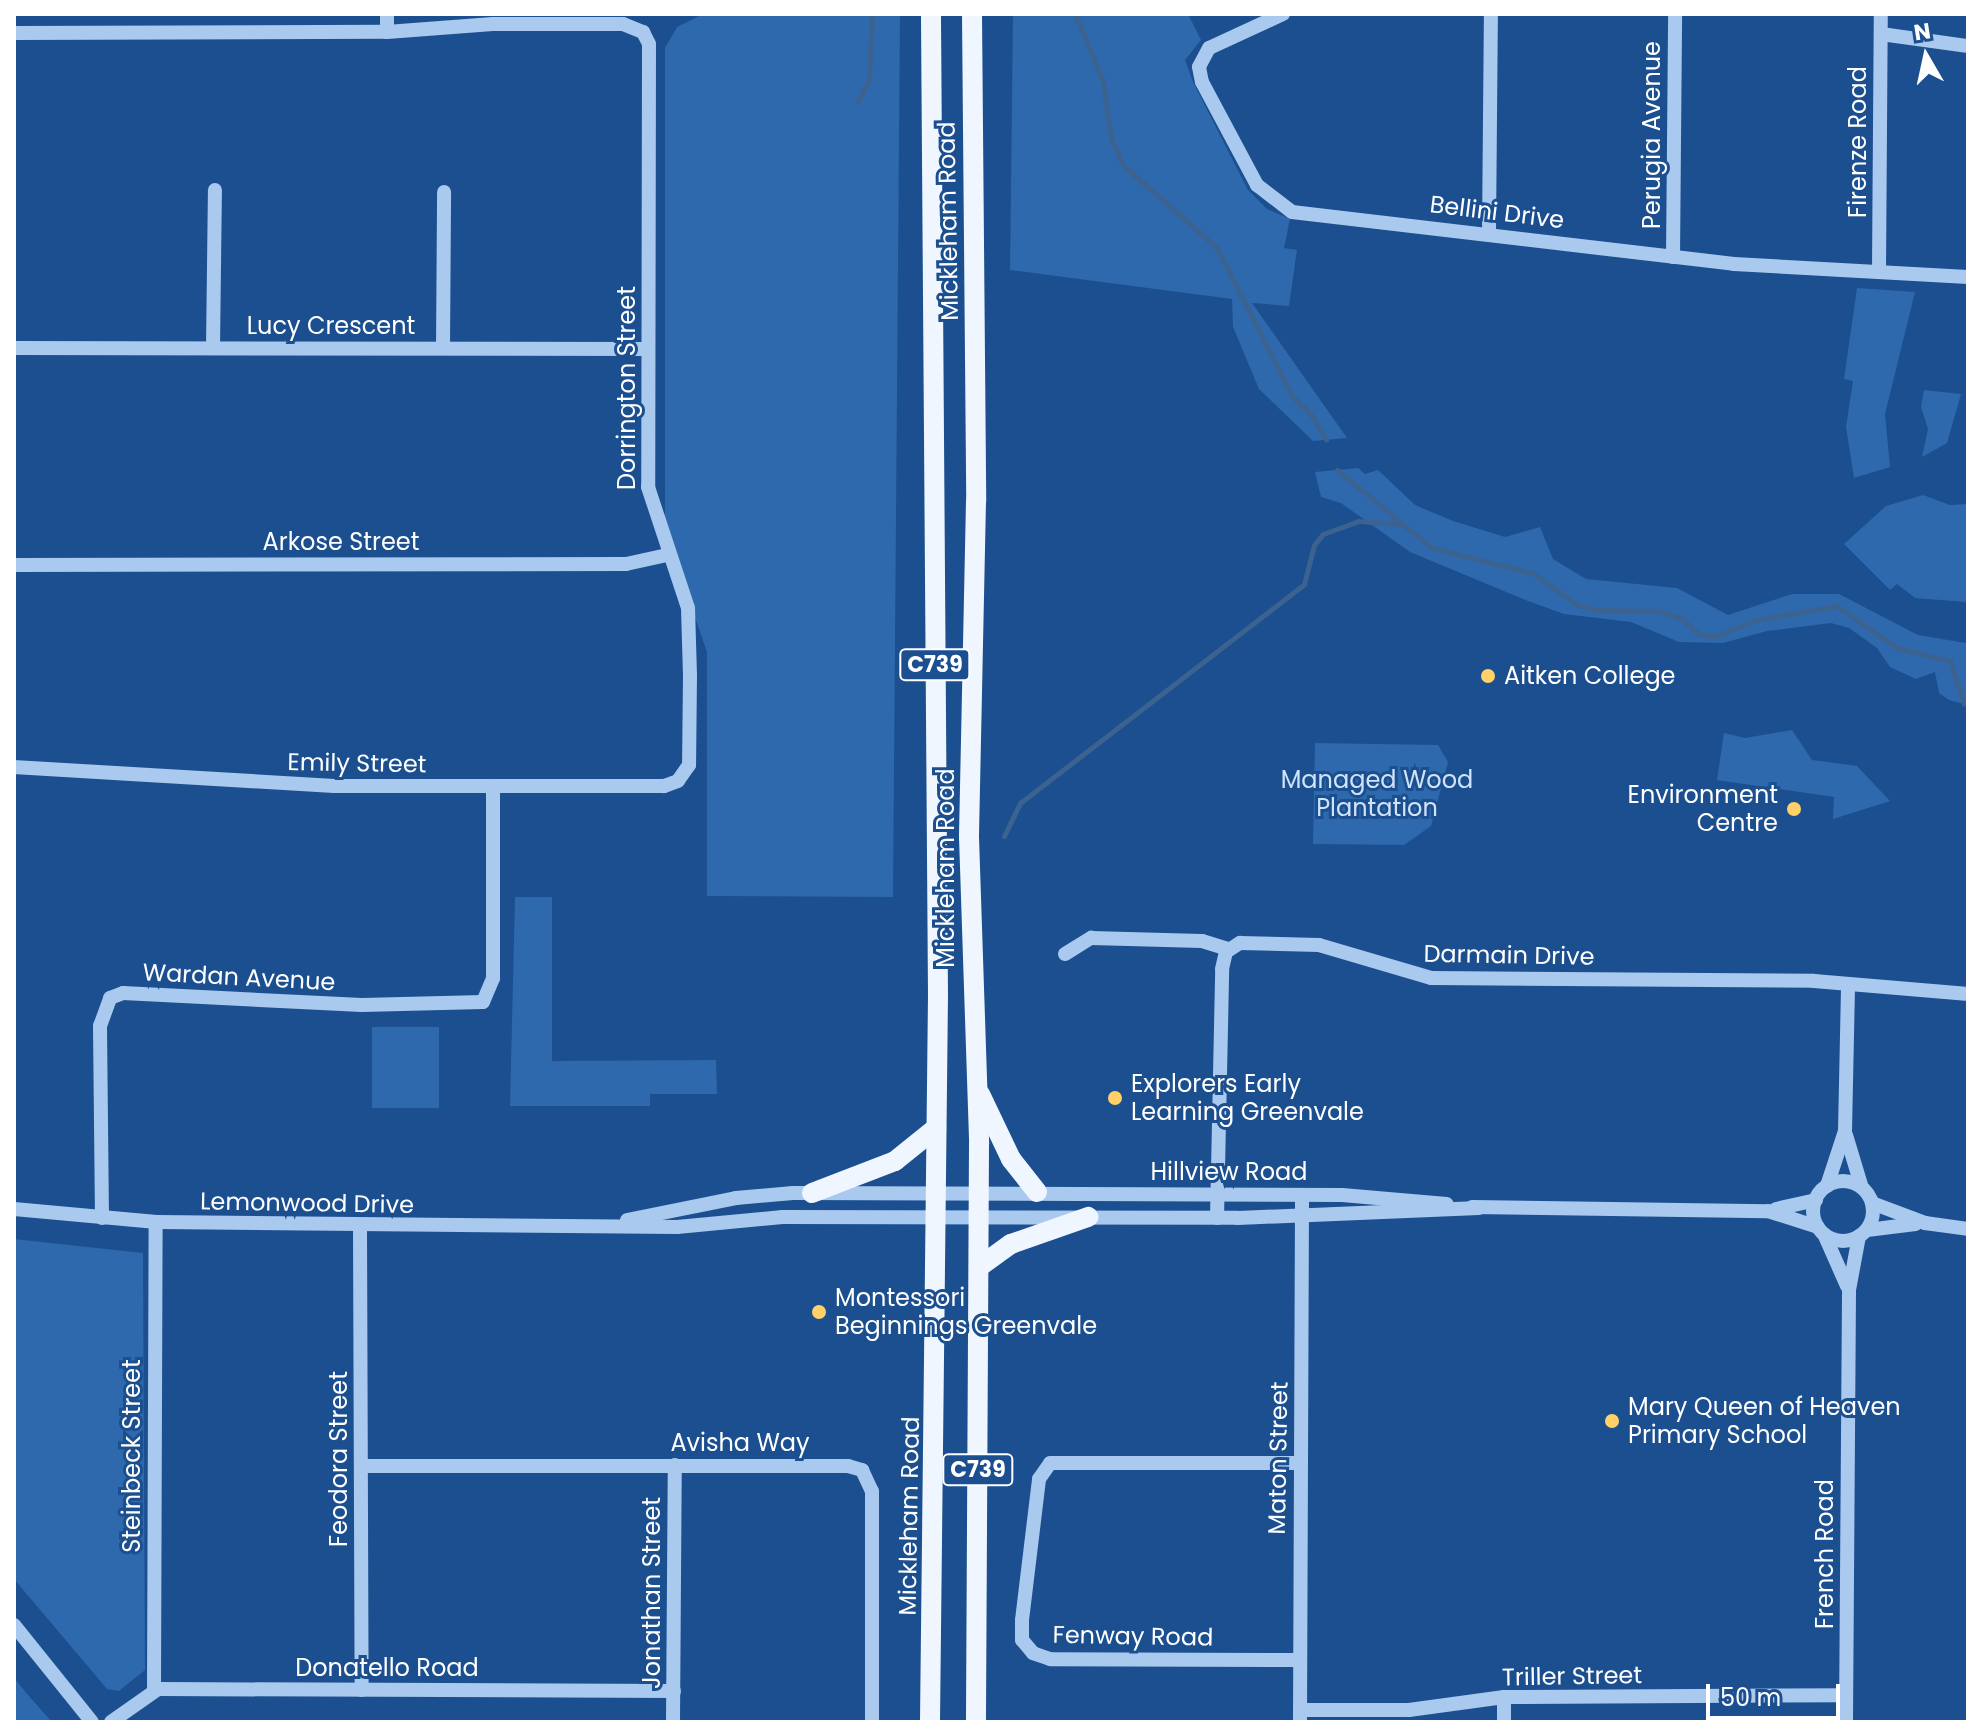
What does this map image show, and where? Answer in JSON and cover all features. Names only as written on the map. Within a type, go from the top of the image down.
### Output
[{"type":"main road","name":"Mickleham Road","points":[[930,1722],[938,1218],[931,14]]},
{"type":"main road","name":"Mickleham Road","points":[[972,14],[976,501],[969,837],[979,1192],[976,1722]]},
{"type":"main road","points":[[976,1087],[1011,1159],[1037,1192]]},
{"type":"main road","points":[[812,1193],[895,1161],[936,1128]]},
{"type":"main road","points":[[979,1267],[1011,1244],[1088,1217]]},
{"type":"street","points":[[387,14],[387,32]]},
{"type":"street","name":"Bellini Drive","points":[[1283,14],[1209,48],[1200,61],[1202,82],[1247,168],[1280,207],[1303,215],[1489,232],[1769,267],[1879,270],[1968,277]]},
{"type":"street","points":[[1489,232],[1491,14]]},
{"type":"street","name":"Perugia Avenue","points":[[1673,257],[1675,14]]},
{"type":"street","name":"Firenze Road","points":[[1879,270],[1881,14]]},
{"type":"street","points":[[14,33],[387,32],[602,19]]},
{"type":"street","name":"Dorrington Street","points":[[602,19],[638,28],[647,39],[649,51],[648,487],[667,555],[689,616],[689,765]]},
{"type":"street","points":[[1881,34],[1968,46]]},
{"type":"street","points":[[213,348],[215,190]]},
{"type":"street","points":[[443,348],[444,192]]},
{"type":"street","name":"Lucy Crescent","points":[[14,348],[648,349]]},
{"type":"street","name":"Arkose Street","points":[[14,565],[626,564],[667,555]]},
{"type":"street","name":"Emily Street","points":[[14,767],[334,786],[493,787],[664,786],[678,781],[689,765]]},
{"type":"street","name":"Wardan Avenue","points":[[102,1218],[100,1026],[110,998],[123,993],[362,1005],[478,1004],[492,986],[493,787]]},
{"type":"street","points":[[1065,954],[1091,938],[1202,941],[1229,949],[1222,969],[1217,1218]]},
{"type":"street","name":"Darmain Drive","points":[[1229,949],[1248,942],[1311,944],[1431,978],[1814,981],[1968,994]]},
{"type":"street","points":[[1848,986],[1845,1131],[1827,1186],[1816,1200],[1821,1230],[1841,1241],[1863,1233],[1925,1223]]},
{"type":"street","points":[[1845,1131],[1862,1188],[1872,1203],[1925,1223],[1968,1229]]},
{"type":"street","points":[[1827,1186],[1845,1182],[1862,1188]]},
{"type":"street","name":"Lemonwood Drive","points":[[599,1225],[736,1198],[812,1193],[979,1192]]},
{"type":"street","name":"Hillview Road","points":[[979,1192],[1302,1195],[1479,1208]]},
{"type":"street","name":"Maton Street","points":[[1300,1716],[1302,1195]]},
{"type":"street","name":"Hillview Road","points":[[938,1218],[1302,1217],[1479,1208],[1768,1211],[1816,1200]]},
{"type":"street","points":[[1863,1233],[1872,1203]]},
{"type":"street","name":"Lemonwood Drive","points":[[14,1209],[156,1222],[360,1227],[700,1227],[783,1217],[938,1218]]},
{"type":"street","name":"Hillview Road","points":[[1768,1211],[1821,1230]]},
{"type":"street","name":"Steinbeck Street","points":[[154,1690],[156,1222]]},
{"type":"street","name":"Feodora Street","points":[[360,1227],[362,1690]]},
{"type":"street","name":"French Road","points":[[1821,1230],[1849,1290]]},
{"type":"street","name":"French Road","points":[[1846,1722],[1849,1290],[1863,1233]]},
{"type":"street","name":"Fenway Road","points":[[1299,1660],[1050,1659],[1033,1653],[1022,1640],[1022,1620],[1039,1479],[1050,1463],[1300,1463]]},
{"type":"street","name":"Jonathan Street","points":[[673,1722],[675,1465]]},
{"type":"street","name":"Avisha Way","points":[[362,1466],[848,1466],[866,1474],[872,1508],[872,1722]]},
{"type":"street","points":[[14,1625],[92,1722]]},
{"type":"street","points":[[111,1722],[154,1690]]},
{"type":"street","name":"Donatello Road","points":[[154,1690],[674,1691]]},
{"type":"street","name":"Triller Street","points":[[1300,1716],[1409,1710],[1504,1697],[1846,1695]]},
{"type":"street","points":[[1504,1697],[1504,1722]]},
{"type":"green space","points":[[703,14],[900,14],[893,897],[707,896],[707,652],[665,530],[665,48],[677,27]]},
{"type":"green space","points":[[1013,14],[1188,14],[1201,40],[1185,60],[1193,82],[1248,190],[1267,209],[1290,219],[1284,248],[1297,250],[1289,306],[1252,303],[1347,438],[1313,441],[1259,389],[1233,327],[1232,299],[1010,270]]},
{"type":"green space","points":[[1857,288],[1915,292],[1885,414],[1890,467],[1854,478],[1846,427],[1853,381],[1844,379]]},
{"type":"green space","points":[[1924,390],[1961,394],[1947,443],[1922,457],[1928,429],[1921,407]]},
{"type":"green space","points":[[1358,468],[1365,474],[1378,470],[1415,505],[1453,521],[1505,537],[1540,527],[1553,559],[1586,579],[1677,588],[1728,615],[1792,594],[1839,594],[1918,635],[1966,643],[1968,698],[1964,704],[1949,700],[1939,693],[1935,672],[1916,679],[1890,667],[1877,648],[1849,628],[1831,623],[1767,631],[1723,643],[1679,642],[1631,622],[1564,614],[1528,601],[1410,552],[1341,503],[1321,497],[1315,472]]},
{"type":"green space","points":[[1923,495],[1950,505],[1968,504],[1966,602],[1915,598],[1897,584],[1890,590],[1844,544],[1886,506]]},
{"type":"green space","points":[[1792,730],[1812,760],[1857,766],[1890,801],[1833,819],[1834,797],[1717,780],[1724,733],[1745,738]]},
{"type":"green space","name":"Managed Wood Plantation","points":[[1315,743],[1438,745],[1448,762],[1431,826],[1404,845],[1313,844]]},
{"type":"green space","points":[[515,897],[552,897],[552,1061],[716,1060],[717,1094],[650,1094],[650,1106],[510,1106]]},
{"type":"green space","points":[[372,1027],[439,1027],[439,1108],[372,1108]]},
{"type":"green space","points":[[14,1239],[143,1253],[145,1670],[119,1691],[107,1689],[14,1579]]},
{"type":"green space","points":[[14,1678],[28,1695],[52,1722],[14,1722]]},
{"type":"waterway","points":[[858,101],[869,79],[872,14]]},
{"type":"waterway","points":[[1075,14],[1103,81],[1111,139],[1123,165],[1217,248],[1292,396],[1310,413],[1326,440]]},
{"type":"waterway","points":[[1337,470],[1432,548],[1532,573],[1578,605],[1597,610],[1660,611],[1681,618],[1700,635],[1717,636],[1756,620],[1837,606],[1897,648],[1950,661],[1964,704]]},
{"type":"waterway","points":[[1004,836],[1020,803],[1304,584],[1314,545],[1323,534],[1358,521],[1400,524]]},
{"type":"place","name":"Aitken College","points":[[1488,676]]},
{"type":"place","name":"Environment Centre","points":[[1794,809]]},
{"type":"place","name":"Explorers Early Learning Greenvale","points":[[1115,1098]]},
{"type":"place","name":"Montessori Beginnings Greenvale","points":[[819,1312]]},
{"type":"place","name":"Mary Queen of Heaven Primary School","points":[[1612,1421]]}]
